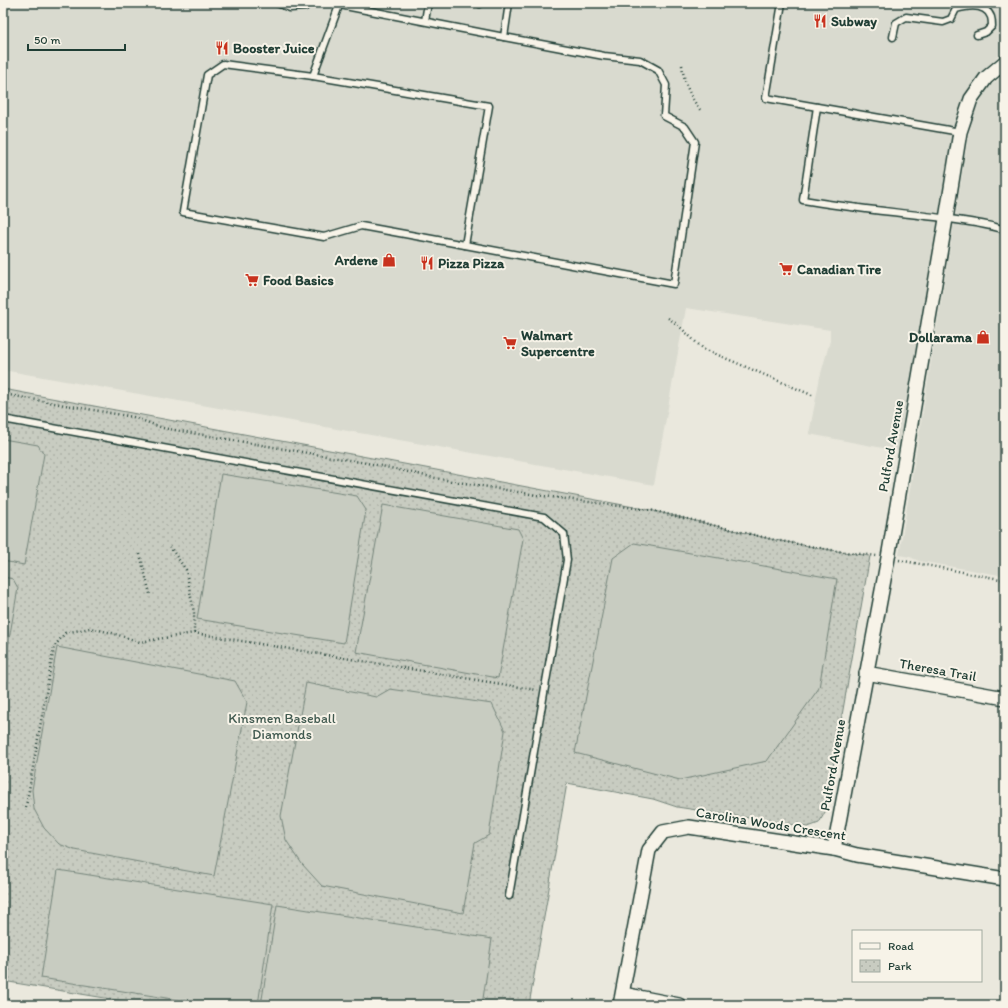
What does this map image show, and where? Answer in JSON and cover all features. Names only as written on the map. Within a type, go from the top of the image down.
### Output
[{"type":"street","name":"Pulford Avenue","points":[[834,849],[888,558],[960,132],[972,99],[986,78],[1005,62]]},
{"type":"street","name":"Theresa Trail","points":[[866,673],[1005,698]]},
{"type":"street","name":"Carolina Woods Crescent","points":[[621,999],[649,850],[663,832],[689,827],[834,849],[857,855],[1005,879]]},
{"type":"street","points":[[621,999],[679,1005]]},
{"type":"lane","points":[[277,3],[290,8],[305,7],[308,3]]},
{"type":"lane","points":[[425,21],[428,3]]},
{"type":"lane","points":[[504,36],[509,3]]},
{"type":"lane","points":[[782,3],[766,98],[960,132]]},
{"type":"lane","points":[[313,76],[340,4],[604,56],[640,60],[658,70],[666,85],[664,116],[685,127],[695,142],[674,284],[361,226],[324,237],[183,212],[207,75],[223,64],[313,76],[489,106],[465,245]]},
{"type":"lane","points":[[894,37],[896,23],[906,17],[943,22],[951,19],[956,9],[969,6],[984,8],[991,16],[992,26],[986,32],[977,35]]},
{"type":"lane","points":[[817,107],[803,200],[836,206],[904,213],[994,226],[1005,230]]},
{"type":"lane","points":[[3,419],[544,517],[564,534],[568,560],[509,896]]},
{"type":"path","points":[[682,65],[688,90],[694,102],[701,111]]},
{"type":"path","points":[[668,318],[676,323],[692,340],[704,348],[814,396]]},
{"type":"path","points":[[3,394],[133,417],[163,428],[372,464],[440,479],[543,496],[650,510],[775,540],[888,558],[1005,580]]},
{"type":"path","points":[[170,547],[186,570],[194,613],[194,633]]},
{"type":"path","points":[[140,554],[150,594]]},
{"type":"path","points":[[26,807],[54,647],[65,633],[90,628],[140,642],[194,633],[545,691]]},
{"type":"shaded area","points":[[3,3],[1005,3],[1005,49],[972,85],[961,107],[950,149],[932,264],[899,450],[809,434],[820,377],[830,341],[830,330],[686,308],[654,485],[3,370]]},
{"type":"shaded area","points":[[1005,74],[1005,576],[919,561],[910,557],[899,555],[968,138],[974,112],[988,88]]},
{"type":"green space","name":"Kinsmen Baseball Diamonds","points":[[3,389],[650,510],[775,540],[870,556],[825,812],[819,823],[808,827],[677,807],[653,799],[567,783],[529,1005],[147,1005],[3,981]]},
{"type":"green space","points":[[3,439],[38,445],[44,454],[24,565],[3,561]]},
{"type":"green space","points":[[221,474],[357,496],[366,510],[344,643],[197,619]]},
{"type":"green space","points":[[383,505],[518,529],[523,539],[498,678],[356,652]]},
{"type":"green space","points":[[634,543],[837,579],[819,688],[767,761],[680,780],[575,753],[613,558]]},
{"type":"green space","points":[[3,577],[13,579],[18,588],[3,674]]},
{"type":"green space","points":[[57,647],[235,681],[247,702],[214,876],[75,850],[59,844],[44,828],[34,809],[32,790]]},
{"type":"green space","points":[[306,683],[376,697],[390,689],[492,704],[505,731],[489,835],[475,843],[463,913],[322,886],[302,864],[286,840],[281,816]]},
{"type":"green space","points":[[58,870],[273,904],[258,1005],[210,1005],[41,978]]},
{"type":"green space","points":[[277,905],[492,939],[482,1005],[261,1005]]},
{"type":"place","name":"Subway","points":[[820,21]]},
{"type":"place","name":"Booster Juice","points":[[222,48]]},
{"type":"place","name":"Ardene","points":[[389,260]]},
{"type":"place","name":"Pizza Pizza","points":[[427,263]]},
{"type":"place","name":"Canadian Tire","points":[[786,269]]},
{"type":"place","name":"Food Basics","points":[[252,280]]},
{"type":"place","name":"Dollarama","points":[[983,337]]},
{"type":"place","name":"Walmart Supercentre","points":[[510,343]]}]
